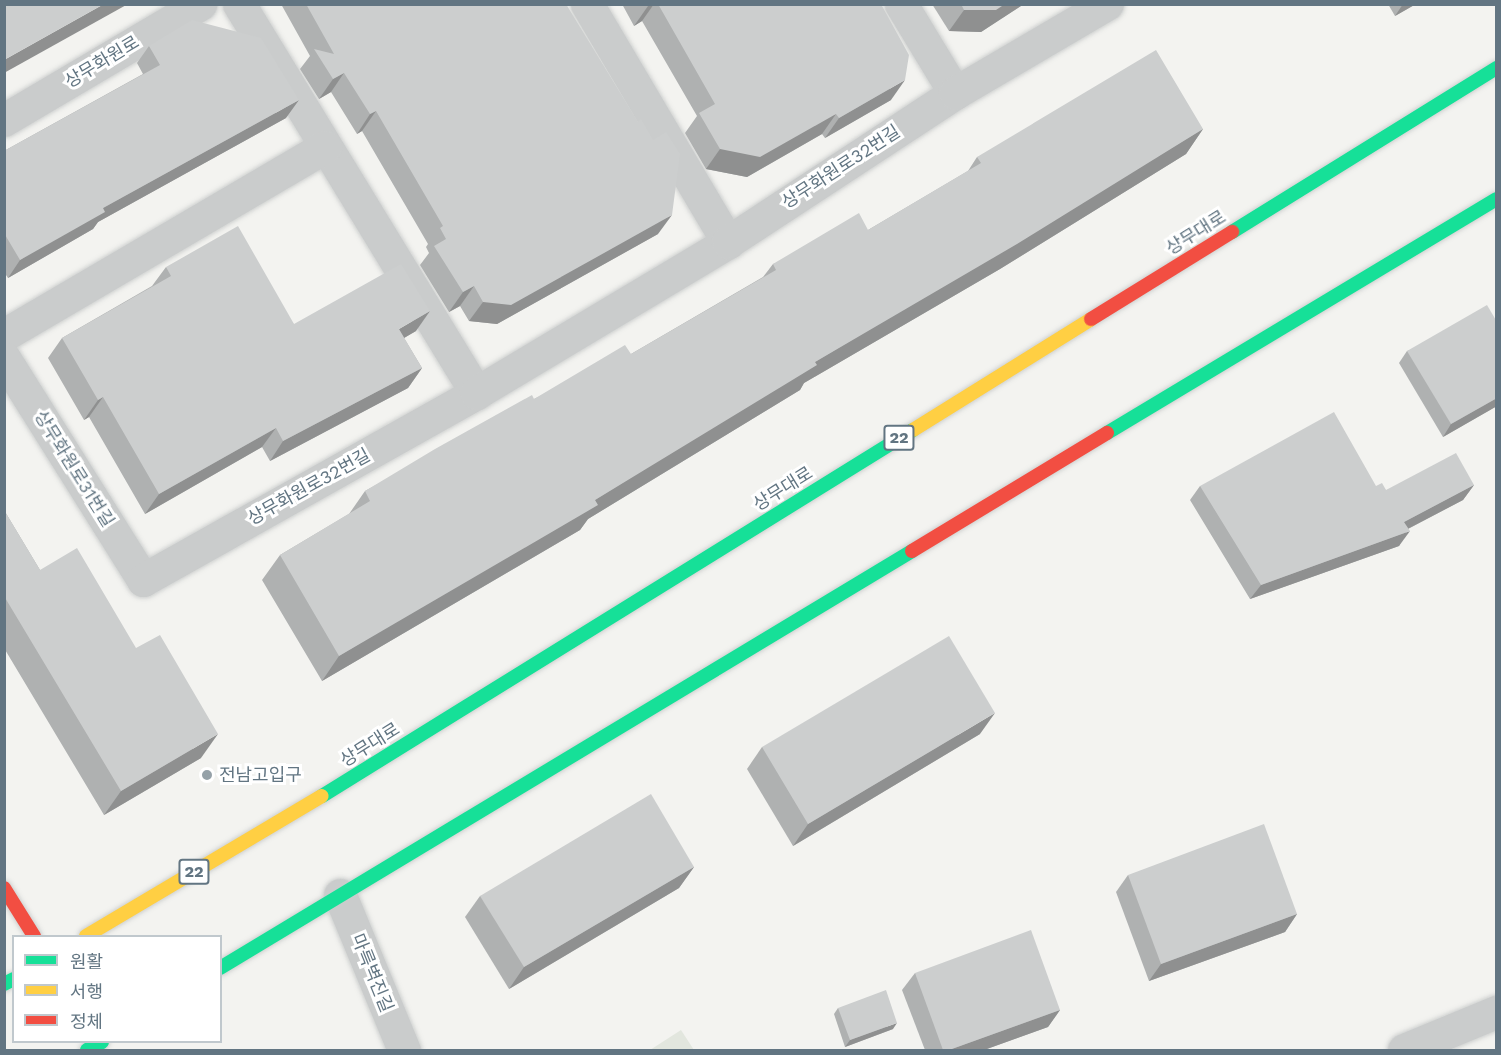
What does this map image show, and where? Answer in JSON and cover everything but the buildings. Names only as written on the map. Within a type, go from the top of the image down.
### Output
[{"type":"main road","name":"상무대로","points":[[88,935],[302,808],[1497,68]]},
{"type":"main road","points":[[222,967],[1497,199]]},
{"type":"main road","points":[[4,888],[33,935]]},
{"type":"street","name":"상무화원로","points":[[4,120],[200,4]]},
{"type":"street","points":[[239,4],[476,393]]},
{"type":"street","points":[[587,4],[728,242]]},
{"type":"street","points":[[901,4],[955,93]]},
{"type":"street","name":"상무화원로32번길","points":[[143,580],[476,393],[728,242],[955,93],[1107,4]]},
{"type":"street","points":[[4,335],[325,147]]},
{"type":"street","name":"상무화원로31번길","points":[[4,358],[143,580]]},
{"type":"street","name":"마륵벽진길","points":[[340,895],[404,1050]]},
{"type":"street","points":[[1404,1050],[1497,1012]]},
{"type":"shaded area","points":[[681,1030],[694,1050],[650,1050]]},
{"type":"traffic: fast","points":[[1232,232],[1496,68]]},
{"type":"traffic: fast","points":[[1107,433],[1496,199]]},
{"type":"traffic: fast","points":[[322,796],[913,430]]},
{"type":"traffic: fast","points":[[222,967],[912,551]]},
{"type":"traffic: fast","points":[[4,984],[12,980]]},
{"type":"traffic: fast","points":[[87,1050],[100,1043]]},
{"type":"traffic: slow","points":[[913,430],[1091,319]]},
{"type":"traffic: slow","points":[[88,935],[322,796]]},
{"type":"traffic: jam","points":[[1091,319],[1232,232]]},
{"type":"traffic: jam","points":[[912,551],[1107,433]]},
{"type":"traffic: jam","points":[[4,888],[33,935]]},
{"type":"place","name":"전남고입구","points":[[207,775]]}]
